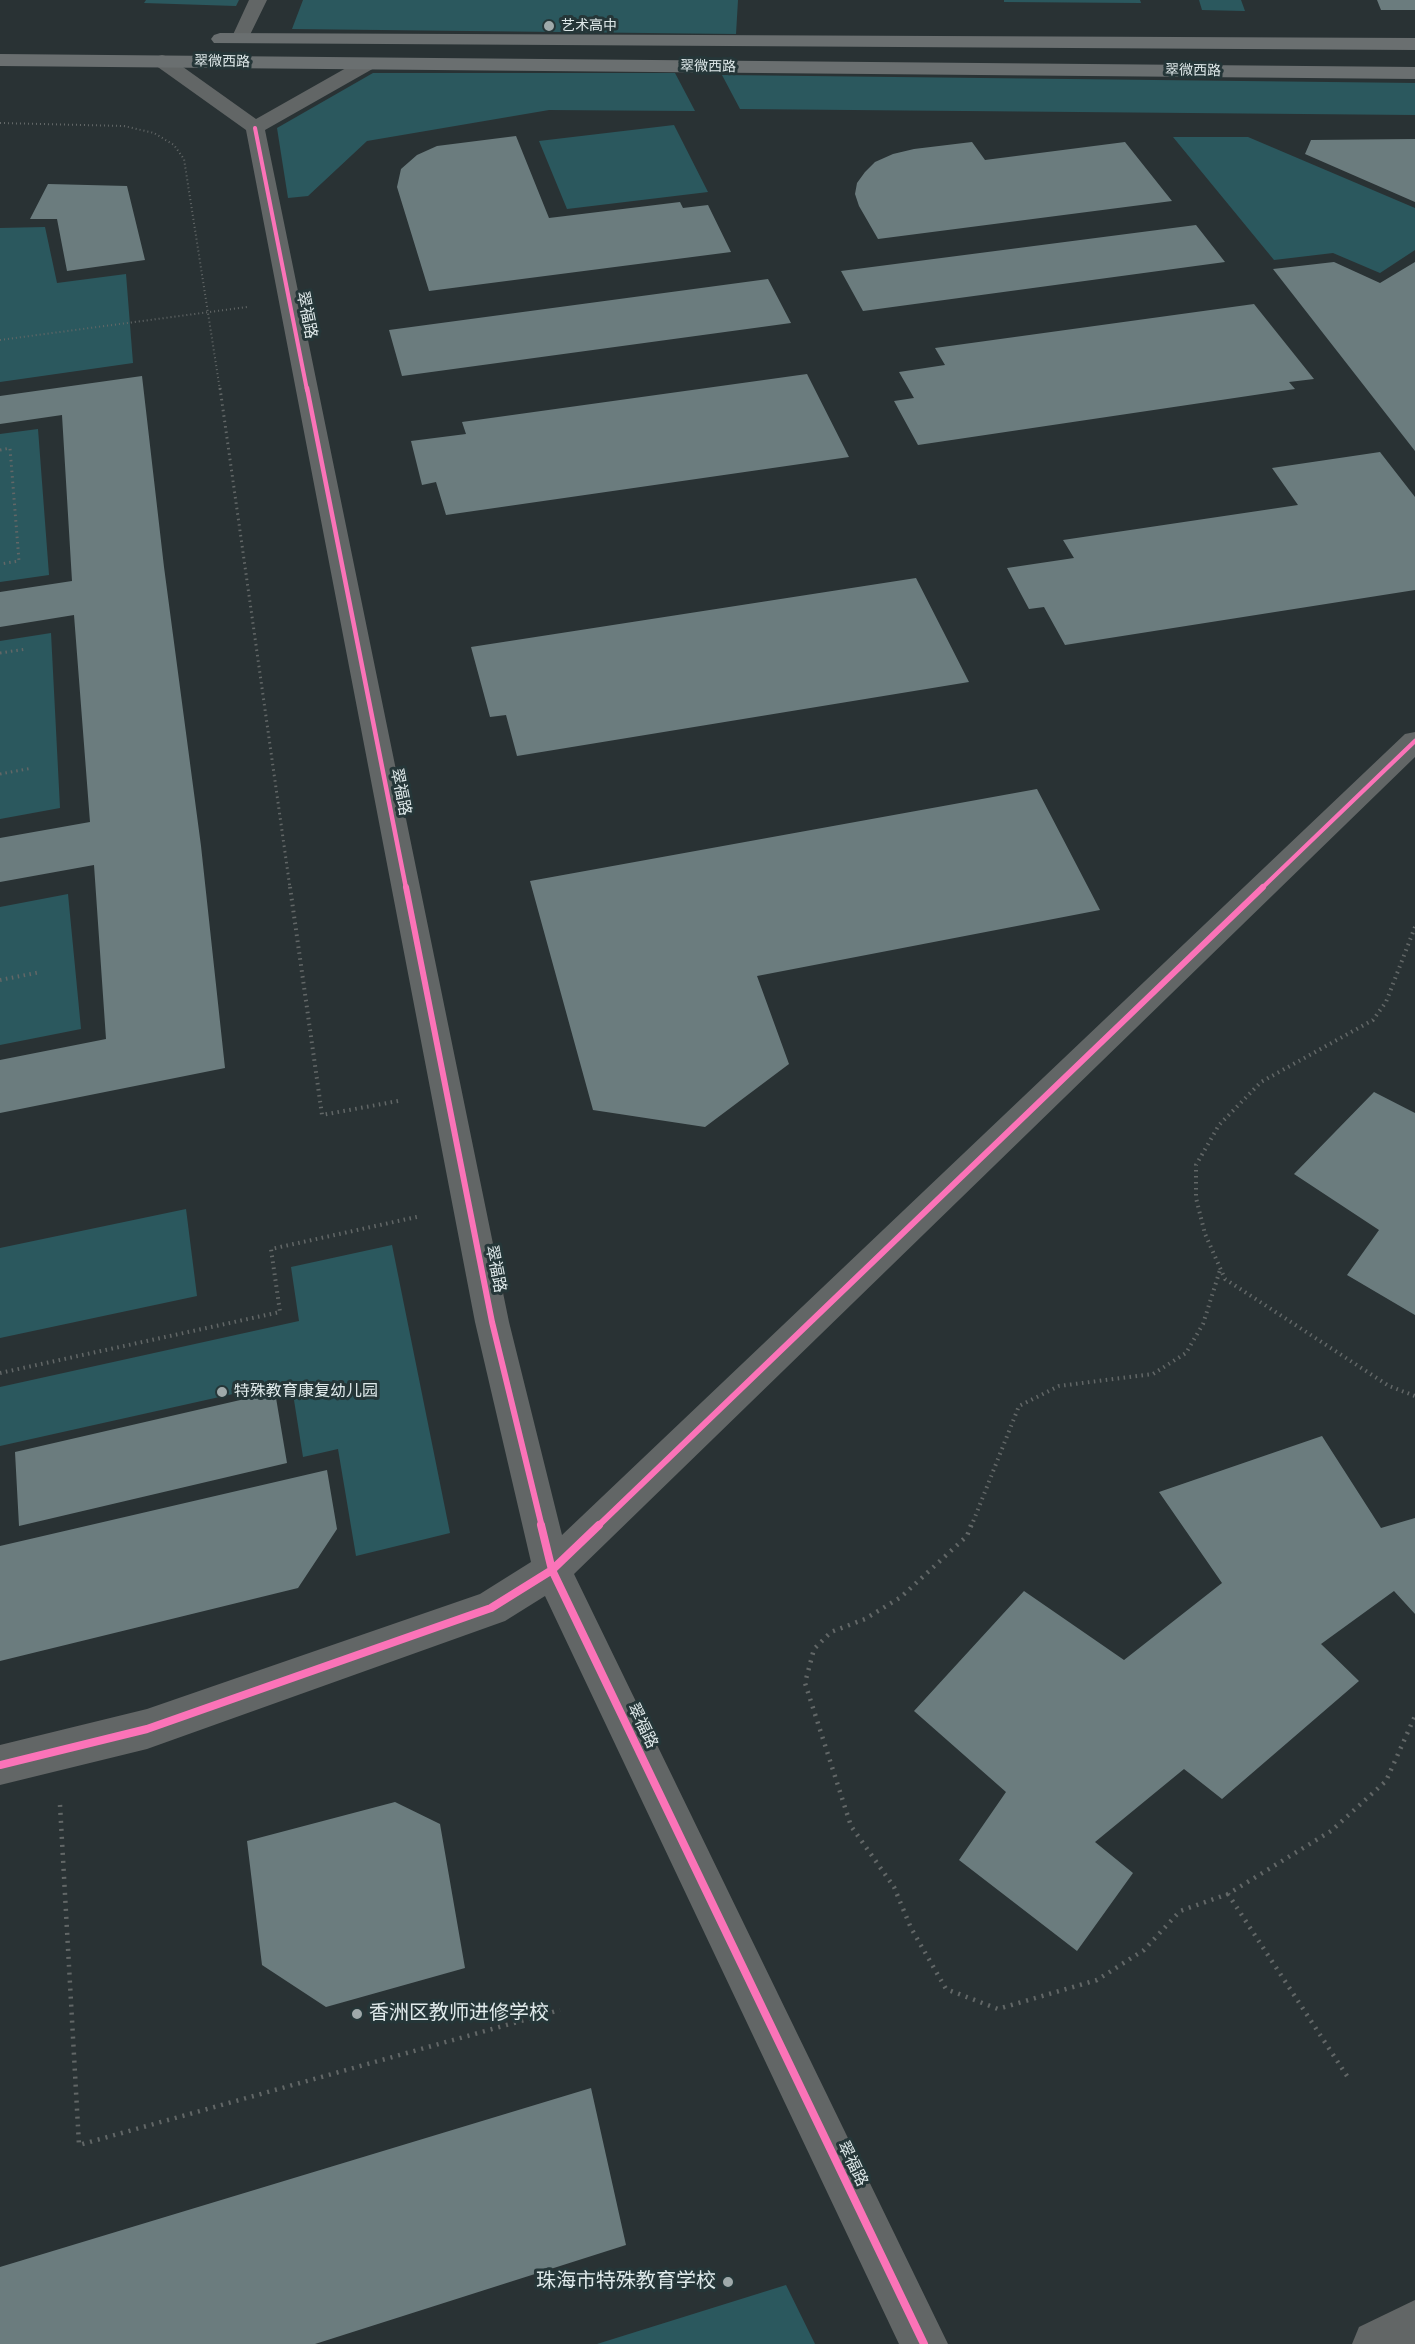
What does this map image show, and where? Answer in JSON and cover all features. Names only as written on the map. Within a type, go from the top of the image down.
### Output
[{"type":"main road","name":"翠微西路","points":[[204,39],[1415,44]]},
{"type":"main road","name":"翠微西路","points":[[0,60],[1415,73]]},
{"type":"street","points":[[240,39],[258,0]]},
{"type":"street","points":[[162,61],[255,128],[369,63]]},
{"type":"street","name":"翠福路","points":[[255,128],[492,1322],[552,1570],[924,2344]]},
{"type":"street","points":[[0,1765],[147,1729],[491,1608],[552,1570],[1415,741]]},
{"type":"street","points":[[1376,2344],[1415,2325]]},
{"type":"path","points":[[0,123],[124,126],[154,133],[174,145],[184,159],[209,312],[322,1115],[446,1092]]},
{"type":"path","points":[[0,340],[289,302]]},
{"type":"path","points":[[0,450],[10,448],[19,561],[0,564]]},
{"type":"path","points":[[0,653],[26,649]]},
{"type":"path","points":[[0,774],[32,768]]},
{"type":"path","points":[[1415,927],[1386,1002],[1373,1020],[1261,1082],[1220,1125],[1196,1165],[1196,1198],[1205,1234],[1225,1279],[1389,1386],[1415,1396]]},
{"type":"path","points":[[0,980],[41,972]]},
{"type":"path","points":[[0,1373],[280,1312],[270,1249],[469,1206]]},
{"type":"path","points":[[1220,1270],[1203,1324],[1186,1353],[1153,1374],[1059,1386],[1019,1406],[967,1536],[901,1597],[865,1619],[831,1632],[814,1649],[805,1683],[851,1826],[894,1887],[911,1928],[946,1989],[998,2009],[1097,1980],[1144,1950],[1180,1911],[1228,1894],[1331,1831],[1386,1781],[1415,1716]]},
{"type":"path","points":[[57,1750],[79,2145],[560,2010]]},
{"type":"path","points":[[1228,1894],[1347,2076]]},
{"type":"shaded area","points":[[146,0],[239,0],[236,6],[144,3]]},
{"type":"shaded area","points":[[303,0],[738,0],[736,34],[292,29]]},
{"type":"shaded area","points":[[1004,0],[1140,0],[1141,3],[1004,2]]},
{"type":"shaded area","points":[[1199,0],[1241,0],[1245,11],[1202,10]]},
{"type":"shaded area","points":[[373,73],[675,73],[695,111],[549,110],[367,141],[308,196],[288,198],[277,128]]},
{"type":"shaded area","points":[[722,75],[1415,83],[1415,115],[740,109]]},
{"type":"shaded area","points":[[674,125],[708,192],[567,209],[539,141]]},
{"type":"shaded area","points":[[1173,137],[1248,137],[1415,208],[1415,250],[1380,273],[1333,253],[1274,260]]},
{"type":"shaded area","points":[[45,227],[57,283],[126,274],[133,363],[0,382],[0,228]]},
{"type":"shaded area","points":[[38,429],[49,575],[0,582],[0,434]]},
{"type":"shaded area","points":[[51,633],[60,808],[0,819],[0,641]]},
{"type":"shaded area","points":[[68,894],[81,1029],[0,1045],[0,907]]},
{"type":"shaded area","points":[[186,1209],[197,1296],[0,1338],[0,1248]]},
{"type":"shaded area","points":[[392,1245],[450,1533],[356,1556],[338,1449],[303,1457],[291,1381],[0,1446],[0,1387],[299,1321],[291,1267]]},
{"type":"shaded area","points":[[786,2285],[815,2344],[597,2344]]},
{"type":"building","points":[[1377,0],[1415,0],[1415,10],[1381,10]]},
{"type":"building","points":[[516,136],[549,218],[680,202],[683,208],[708,205],[731,252],[429,291],[397,187],[401,169],[417,155],[437,146]]},
{"type":"building","points":[[1415,139],[1415,202],[1305,154],[1311,140]]},
{"type":"building","points":[[972,142],[985,160],[1125,142],[1172,201],[878,239],[859,206],[855,194],[857,183],[865,172],[875,162],[893,154]]},
{"type":"building","points":[[48,184],[127,186],[145,260],[67,271],[57,219],[30,219]]},
{"type":"building","points":[[1196,225],[1225,262],[863,311],[841,271]]},
{"type":"building","points":[[1334,262],[1380,283],[1415,262],[1415,451],[1273,269]]},
{"type":"building","points":[[768,279],[791,323],[402,376],[389,330]]},
{"type":"building","points":[[1254,304],[1314,379],[1289,382],[1295,389],[918,445],[894,401],[914,398],[899,372],[945,365],[935,348]]},
{"type":"building","points":[[807,374],[849,457],[446,515],[436,482],[422,485],[411,441],[466,434],[462,422]]},
{"type":"building","points":[[142,376],[164,567],[201,846],[225,1068],[0,1113],[0,1060],[106,1039],[94,865],[0,882],[0,838],[90,822],[74,615],[0,627],[0,592],[72,581],[62,415],[0,424],[0,396]]},
{"type":"building","points":[[1380,452],[1415,497],[1415,590],[1065,645],[1044,607],[1029,609],[1007,568],[1074,558],[1063,540],[1298,505],[1272,468]]},
{"type":"building","points":[[916,578],[969,682],[517,756],[506,715],[490,717],[471,647]]},
{"type":"building","points":[[1037,789],[1100,910],[757,976],[789,1064],[705,1127],[593,1110],[530,881]]},
{"type":"building","points":[[1374,1092],[1415,1113],[1415,1315],[1347,1275],[1379,1230],[1294,1174]]},
{"type":"building","points":[[275,1392],[287,1463],[19,1526],[15,1452]]},
{"type":"building","points":[[1322,1436],[1381,1528],[1415,1518],[1415,1614],[1394,1591],[1321,1644],[1359,1681],[1222,1799],[1184,1769],[1095,1842],[1133,1873],[1077,1951],[959,1860],[1006,1792],[914,1711],[1024,1591],[1124,1660],[1222,1583],[1159,1492]]},
{"type":"building","points":[[327,1470],[337,1529],[298,1588],[0,1661],[0,1546]]},
{"type":"building","points":[[395,1802],[440,1824],[465,1968],[326,2007],[262,1965],[247,1841]]},
{"type":"building","points":[[591,2088],[626,2245],[315,2344],[0,2344],[0,2267]]},
{"type":"cycle path","points":[[255,128],[492,1322],[552,1570],[924,2344]]},
{"type":"cycle path","points":[[0,1765],[147,1729],[491,1608],[552,1570],[1415,741]]},
{"type":"place","name":"艺术高中","points":[[549,26]]},
{"type":"place","name":"特殊教育康复幼儿园","points":[[222,1392]]},
{"type":"place","name":"香洲区教师进修学校","points":[[357,2014]]},
{"type":"place","name":"珠海市特殊教育学校","points":[[728,2282]]}]
